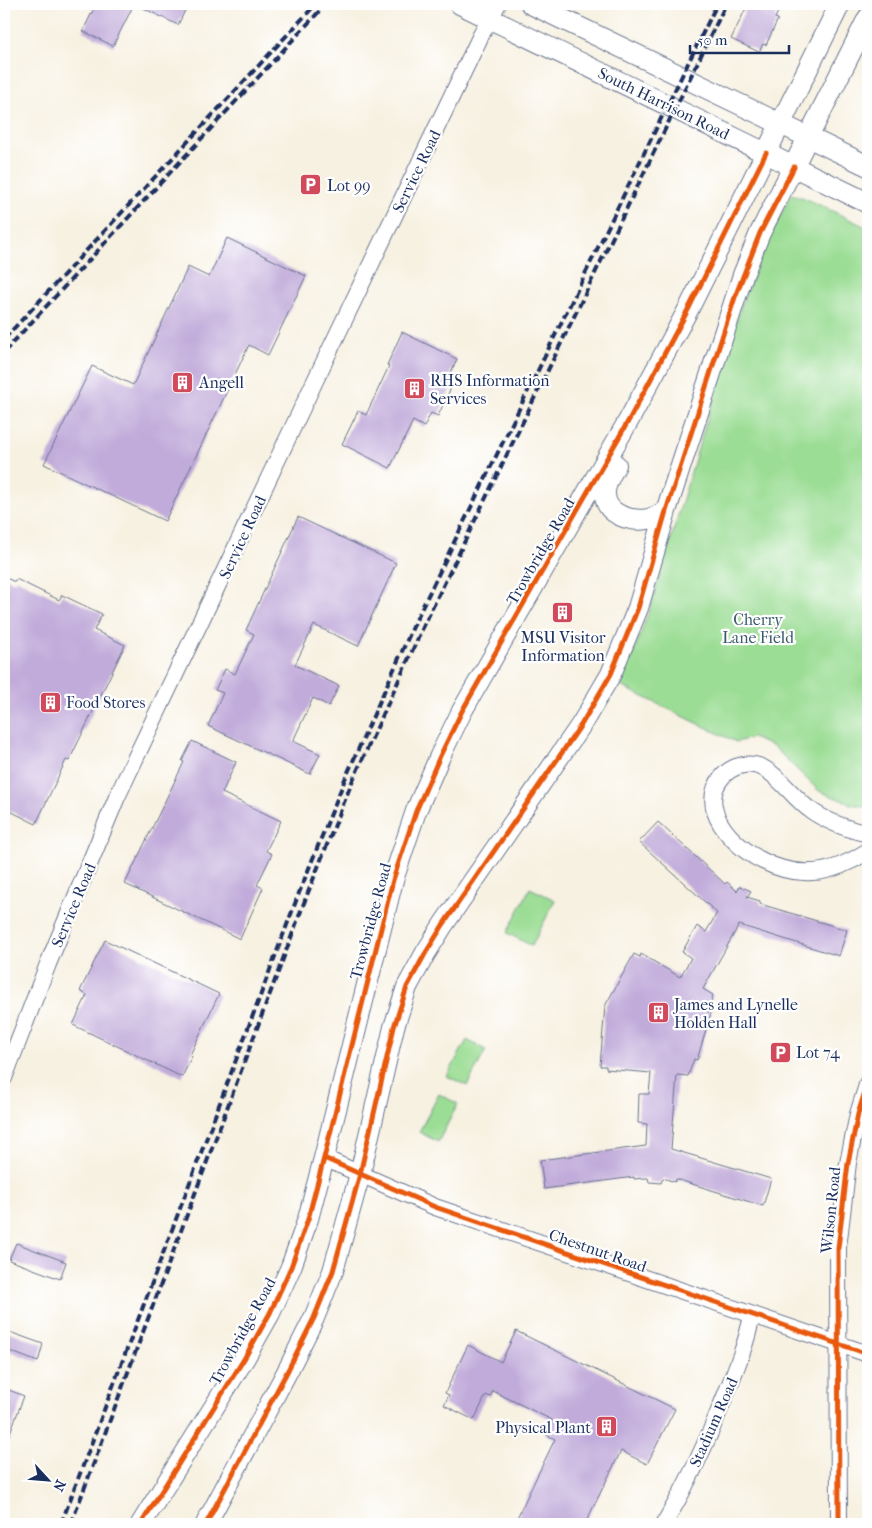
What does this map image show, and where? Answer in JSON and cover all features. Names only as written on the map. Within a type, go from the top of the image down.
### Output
[{"type":"street","name":"South Harrison Road","points":[[460,4],[494,11],[766,153],[868,203]]},
{"type":"street","name":"South Harrison Road","points":[[531,4],[868,166]]},
{"type":"street","name":"Trowbridge Road","points":[[141,1524],[244,1359],[270,1313],[291,1267],[305,1227],[324,1158],[392,880],[416,810],[432,774],[462,711],[630,418],[690,306],[840,4]]},
{"type":"street","name":"Service Road","points":[[4,1078],[48,964],[118,797],[313,384],[494,11]]},
{"type":"street","points":[[206,1524],[314,1318],[334,1271],[360,1174],[394,1027],[408,987],[443,925],[581,725],[611,674],[638,608],[666,511],[743,275],[760,233],[868,18]]},
{"type":"street","points":[[666,511],[650,519],[633,520],[618,515],[607,504],[605,494],[608,480],[678,353],[683,340],[690,306]]},
{"type":"street","points":[[868,834],[849,829],[811,810],[798,800],[769,771],[754,765],[735,767],[717,782],[712,802],[713,810],[730,837],[752,855],[779,867],[813,872],[843,864],[868,851]]},
{"type":"street","name":"Wilson Road","points":[[839,1524],[837,1278],[840,1218],[853,1138],[868,1082]]},
{"type":"street","name":"Chestnut Road","points":[[324,1158],[435,1207],[868,1354]]},
{"type":"street","name":"Stadium Road","points":[[664,1524],[710,1434],[741,1356],[752,1315]]},
{"type":"green space","name":"Cherry Lane Field","points":[[791,194],[805,198],[868,228],[868,807],[851,804],[819,791],[774,747],[752,738],[736,742],[619,685],[631,660],[651,605],[741,306],[761,256]]},
{"type":"green space","points":[[530,888],[555,900],[532,946],[507,933]]},
{"type":"green space","points":[[467,1040],[486,1050],[467,1086],[447,1076]]},
{"type":"green space","points":[[439,1094],[458,1104],[438,1142],[419,1132]]},
{"type":"building","points":[[96,4],[134,4],[113,46],[83,31]]},
{"type":"building","points":[[135,4],[188,4],[178,25]]},
{"type":"building","points":[[748,4],[782,4],[775,18],[778,19],[766,45],[763,44],[759,52],[731,39]]},
{"type":"building","name":"Angell","points":[[227,238],[306,276],[268,355],[249,345],[165,521],[44,464],[92,366],[133,385],[188,267],[209,277]]},
{"type":"building","name":"RHS Information Services","points":[[402,332],[457,359],[450,374],[456,377],[438,416],[431,413],[424,427],[413,421],[390,468],[342,444],[358,411],[366,415],[389,366],[387,365]]},
{"type":"building","points":[[298,517],[396,563],[358,646],[314,625],[295,665],[339,686],[329,706],[313,698],[293,741],[320,754],[310,774],[208,726],[223,693],[215,690],[225,669],[235,674],[254,634],[246,630]]},
{"type":"building","name":"Food Stores","points":[[4,577],[15,582],[16,579],[59,600],[62,595],[102,614],[94,630],[125,645],[69,761],[66,760],[36,824],[4,808]]},
{"type":"building","name":"MSU Visitor Information","points":[[560,605],[571,610],[566,621],[554,616]]},
{"type":"building","points":[[192,741],[236,762],[222,793],[281,821],[266,851],[272,854],[257,885],[263,888],[240,939],[125,884],[184,762],[182,761]]},
{"type":"building","name":"James and Lynelle Holden Hall","points":[[658,822],[725,884],[727,882],[737,891],[740,886],[751,891],[747,897],[760,901],[760,904],[847,930],[839,956],[739,925],[703,989],[713,995],[708,1012],[711,1013],[697,1060],[694,1059],[688,1076],[677,1075],[671,1149],[771,1179],[763,1206],[676,1179],[675,1182],[663,1178],[661,1183],[649,1182],[648,1178],[634,1179],[634,1177],[544,1189],[540,1160],[646,1146],[647,1124],[638,1123],[639,1094],[649,1094],[651,1073],[606,1069],[606,1066],[600,1066],[605,1006],[634,954],[640,957],[641,954],[680,977],[691,958],[682,952],[697,926],[706,932],[717,913],[639,842]]},
{"type":"building","points":[[105,940],[219,994],[190,1055],[192,1056],[182,1077],[73,1025],[87,995],[80,991]]},
{"type":"building","points":[[16,1243],[66,1262],[60,1279],[9,1260]]},
{"type":"building","points":[[4,1330],[43,1344],[38,1362],[4,1349]]},
{"type":"building","name":"Physical Plant","points":[[516,1331],[675,1409],[647,1464],[621,1451],[585,1524],[514,1524],[555,1439],[545,1434],[552,1420],[493,1391],[490,1397],[486,1395],[474,1420],[444,1405],[449,1395],[445,1393],[468,1345],[501,1362]]},
{"type":"building","points":[[4,1388],[24,1396],[5,1446],[4,1445]]},
{"type":"railway","points":[[4,339],[316,4]]},
{"type":"railway","points":[[4,352],[326,4]]},
{"type":"railway","points":[[61,1524],[299,893],[345,779],[416,620],[717,4]]},
{"type":"railway","points":[[71,1524],[307,895],[352,782],[425,623],[726,4]]},
{"type":"cycle path","points":[[141,1524],[244,1359],[270,1313],[291,1267],[308,1219],[393,880],[416,811],[440,756],[462,711],[630,418],[690,306],[766,153]]},
{"type":"cycle path","points":[[206,1524],[288,1370],[314,1318],[333,1271],[360,1174],[394,1027],[407,987],[443,925],[581,725],[611,674],[638,608],[666,511],[735,297],[760,233],[794,167]]},
{"type":"cycle path","points":[[839,1524],[838,1248],[848,1163],[858,1114],[868,1082]]},
{"type":"cycle path","points":[[324,1158],[435,1207],[868,1354]]},
{"type":"place","name":"Lot 99","points":[[311,185]]},
{"type":"place","name":"Angell","points":[[183,382]]},
{"type":"place","name":"RHS Information Services","points":[[414,389]]},
{"type":"place","name":"MSU Visitor Information","points":[[563,613]]},
{"type":"place","name":"Food Stores","points":[[50,702]]},
{"type":"place","name":"James and Lynelle Holden Hall","points":[[658,1013]]},
{"type":"place","name":"Lot 74","points":[[780,1052]]},
{"type":"place","name":"Physical Plant","points":[[607,1427]]}]
